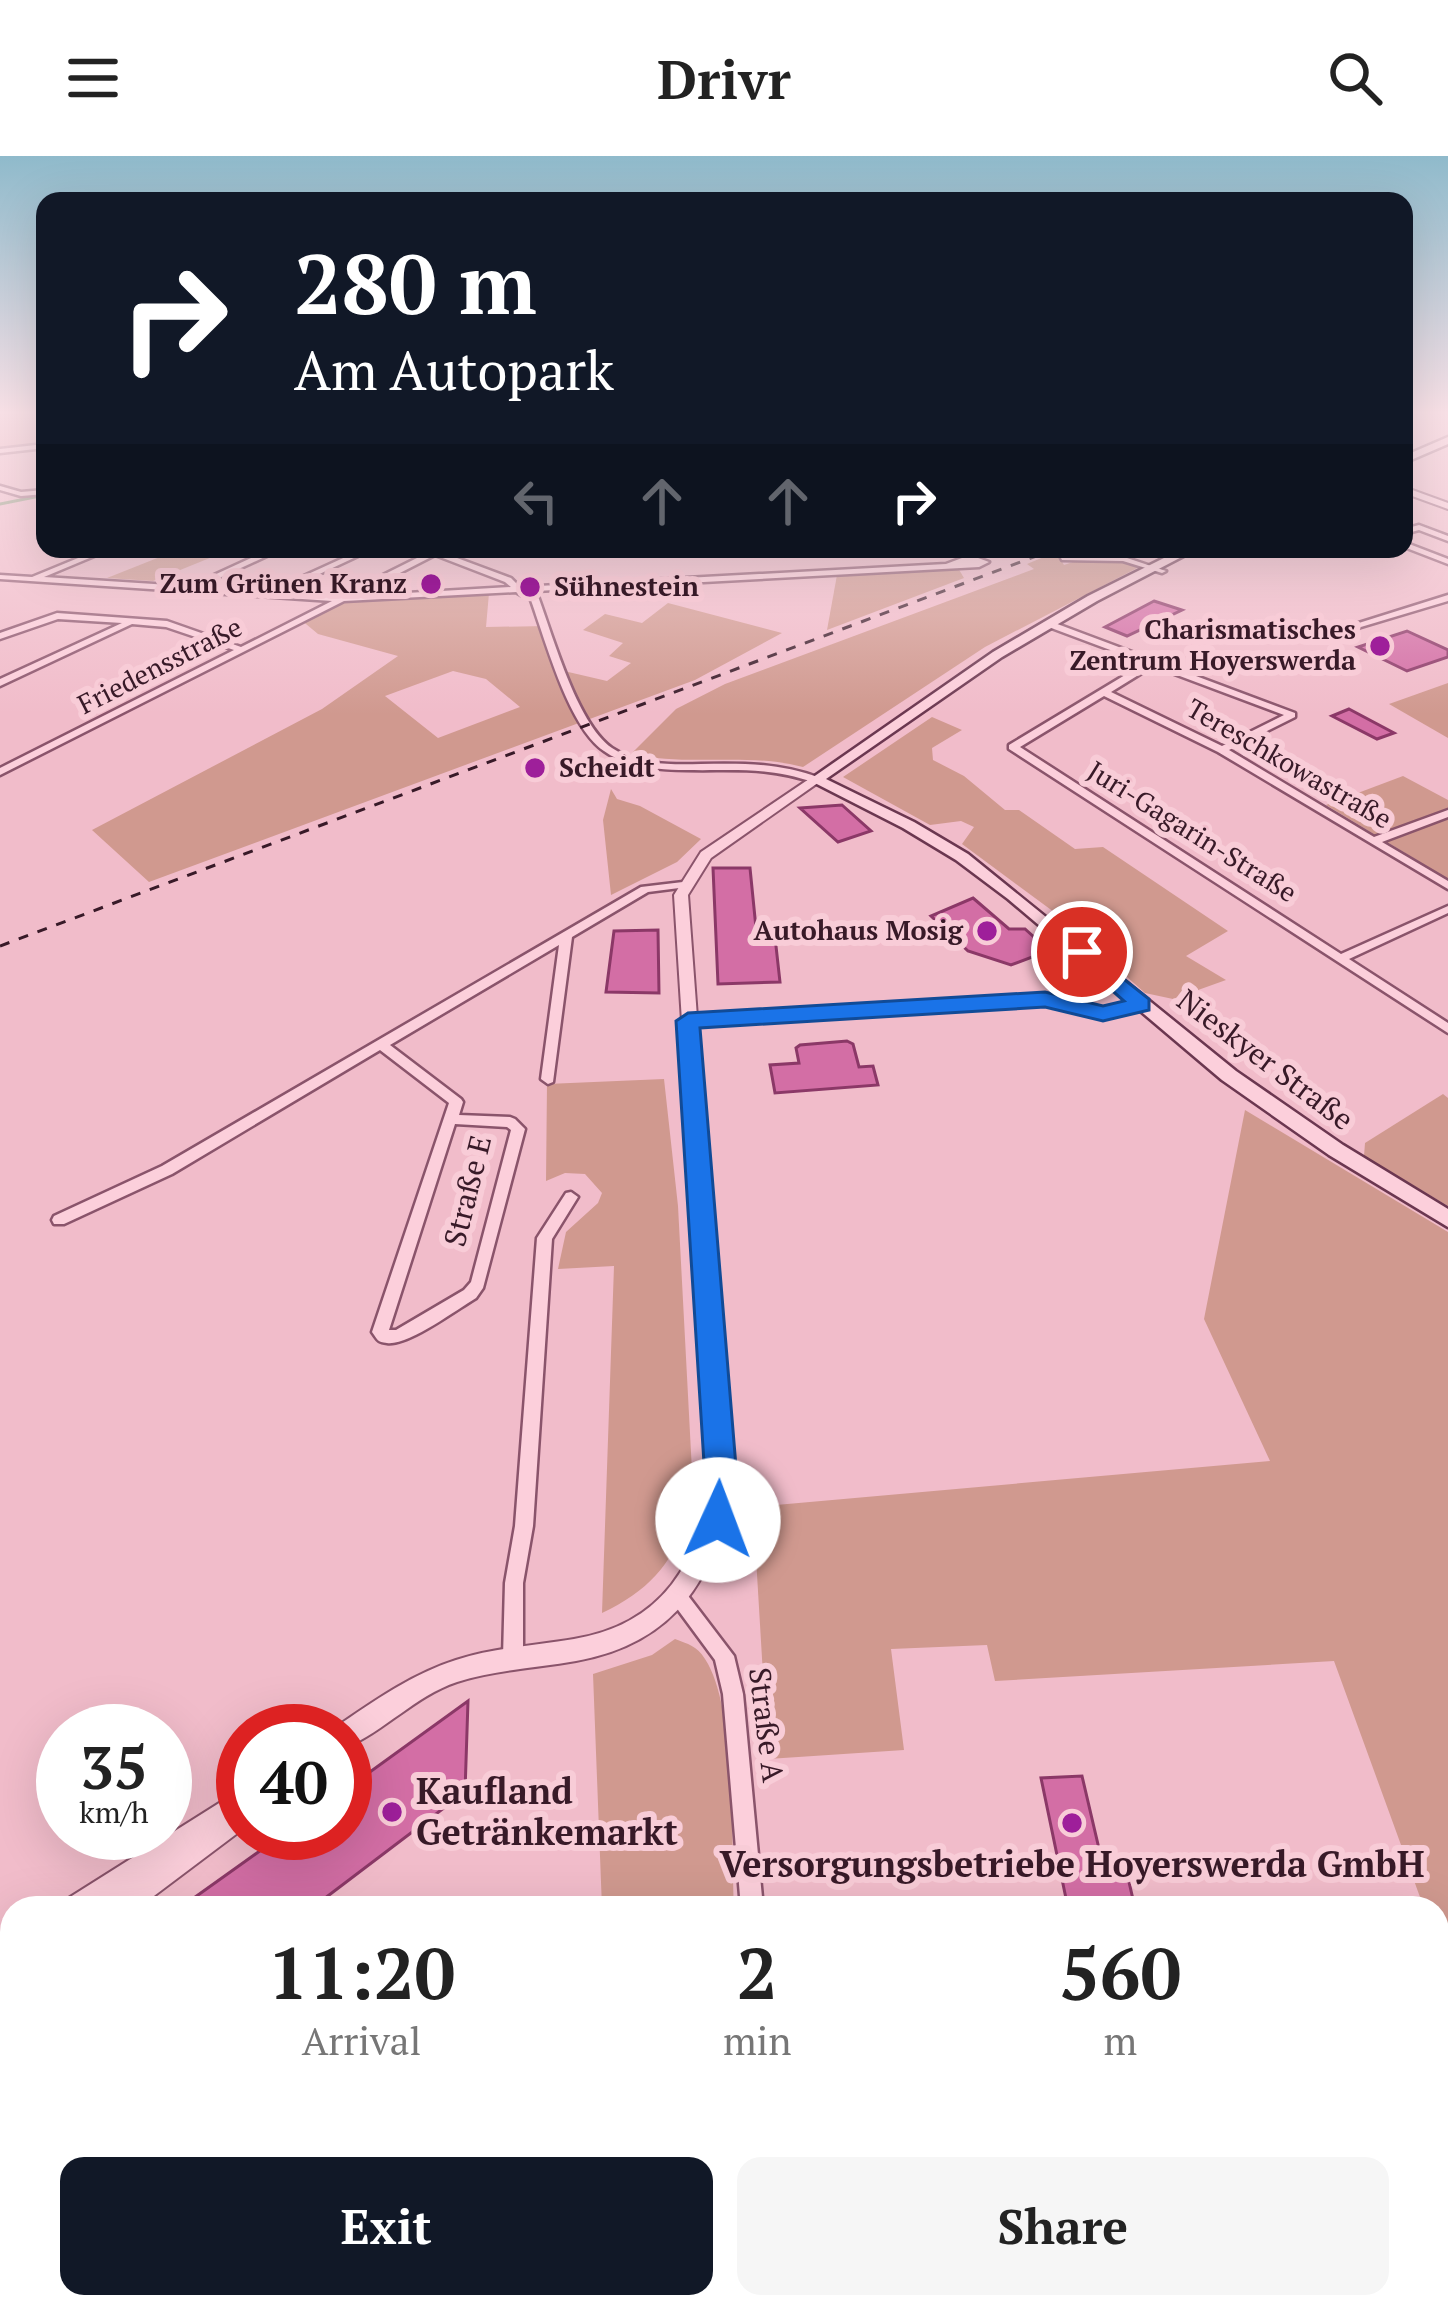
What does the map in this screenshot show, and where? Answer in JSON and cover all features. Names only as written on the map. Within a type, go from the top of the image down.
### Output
[{"type":"main road","points":[[816,779],[1051,623],[1176,558]]},
{"type":"main road","points":[[1157,569],[1186,558]]},
{"type":"main road","name":"Nieskyer Straße","points":[[816,779],[891,815],[958,855],[1026,904],[1141,1004],[1302,1131],[1448,1219]]},
{"type":"street","points":[[1413,529],[1448,539]]},
{"type":"street","points":[[1413,548],[1448,562]]},
{"type":"street","points":[[32,580],[85,558]]},
{"type":"street","points":[[189,590],[257,558]]},
{"type":"street","points":[[205,581],[296,583],[350,558]]},
{"type":"street","name":"Friedensstraße","points":[[0,772],[424,558]]},
{"type":"street","points":[[455,558],[526,591],[596,740],[641,762],[690,767],[765,764],[816,779]]},
{"type":"street","points":[[1065,558],[1111,558],[1157,569]]},
{"type":"street","points":[[0,578],[340,599],[950,566]]},
{"type":"street","points":[[1330,633],[1447,599]]},
{"type":"street","points":[[0,635],[48,616],[134,621],[178,626],[239,649]]},
{"type":"street","points":[[0,683],[134,621]]},
{"type":"street","points":[[1051,623],[1292,715],[1222,750]]},
{"type":"street","points":[[1103,692],[1154,662]]},
{"type":"street","name":"Juri-Gagarin-Straße","points":[[1103,692],[1018,740],[1015,750],[1448,1028]]},
{"type":"street","name":"Tereschkowastraße","points":[[1103,692],[1222,750],[1448,886]]},
{"type":"street","points":[[372,1717],[404,1695],[452,1673],[513,1657],[595,1647],[644,1626],[679,1599],[704,1560],[718,1520],[721,1479],[688,1021],[683,885],[706,855],[816,779]]},
{"type":"street","points":[[1374,841],[1448,813]]},
{"type":"street","points":[[59,1220],[167,1170],[645,889],[683,885]]},
{"type":"street","points":[[1342,958],[1448,909]]},
{"type":"street","points":[[548,1079],[566,938]]},
{"type":"street","points":[[688,1021],[1045,999],[1103,1013],[1141,1004]]},
{"type":"street","name":"Straße E","points":[[382,1045],[456,1102],[387,1305],[380,1332],[385,1337],[399,1336],[470,1294],[478,1284],[518,1129],[509,1122],[451,1119]]},
{"type":"street","points":[[513,1657],[514,1583],[524,1526],[545,1238],[572,1197]]},
{"type":"street","name":"Straße A","points":[[679,1599],[724,1656],[733,1694],[751,1896]]},
{"type":"street","points":[[95,1896],[216,1817]]},
{"type":"street","points":[[132,1896],[216,1834]]},
{"type":"shaded area","points":[[157,558],[210,558],[153,581],[107,578]]},
{"type":"shaded area","points":[[1060,558],[1064,565],[1085,558],[1143,565],[985,647],[803,767],[760,760],[631,754],[676,709],[725,684],[1034,569],[1027,564]]},
{"type":"shaded area","points":[[958,568],[964,578],[827,630],[837,575]]},
{"type":"shaded area","points":[[489,593],[486,627],[546,626],[564,671],[607,681],[631,663],[609,656],[623,643],[583,630],[605,614],[642,623],[668,603],[782,633],[695,680],[149,882],[92,830],[322,709],[398,656],[318,634],[300,619],[340,599]],"holes":[[[453,671],[486,679],[520,707],[438,738],[385,696]]]},
{"type":"shaded area","points":[[1448,683],[1448,738],[1389,704]]},
{"type":"shaded area","points":[[932,717],[962,730],[932,748],[933,760],[964,776],[1005,810],[1019,810],[1075,849],[1103,847],[1228,931],[1186,956],[1226,980],[1173,999],[1145,993],[1054,912],[962,844],[974,827],[961,821],[930,825],[843,777]]},
{"type":"shaded area","points":[[1403,776],[1448,800],[1448,879],[1326,805]]},
{"type":"shaded area","points":[[611,789],[617,799],[701,839],[677,862],[611,895],[603,820]]},
{"type":"shaded area","points":[[664,1079],[678,1206],[693,1490],[682,1531],[665,1564],[639,1591],[602,1613],[614,1266],[558,1269],[566,1232],[598,1203],[602,1193],[585,1174],[565,1173],[546,1181],[547,1084]]},
{"type":"shaded area","points":[[1443,1094],[1448,1098],[1448,1206],[1364,1156],[1365,1143]]},
{"type":"shaded area","points":[[1245,1110],[1448,1232],[1448,1896],[1420,1896],[1334,1661],[995,1681],[987,1645],[891,1649],[904,1750],[768,1759],[753,1507],[1270,1461],[1204,1319]]},
{"type":"shaded area","points":[[675,1639],[695,1648],[715,1681],[727,1743],[734,1896],[602,1896],[593,1674],[652,1655]]},
{"type":"building","points":[[1154,601],[1182,610],[1127,636],[1105,627]]},
{"type":"building","points":[[1407,631],[1448,650],[1448,657],[1407,671],[1358,647]]},
{"type":"building","points":[[1349,709],[1394,733],[1377,739],[1332,716]]},
{"type":"building","points":[[842,805],[871,831],[838,842],[800,808]]},
{"type":"building","points":[[713,868],[750,868],[757,938],[775,937],[780,982],[718,984]]},
{"type":"building","name":"Autohaus Mosig","points":[[973,898],[1009,929],[1025,929],[1044,946],[1043,953],[1011,965],[968,951],[931,916]]},
{"type":"building","points":[[658,930],[659,993],[606,992],[614,931]]},
{"type":"building","points":[[853,1044],[859,1067],[873,1066],[878,1085],[775,1093],[770,1065],[799,1063],[796,1048],[800,1045]]},
{"type":"building","name":"Kaufland Getränkemarkt","points":[[468,1701],[465,1792],[328,1896],[197,1896],[247,1860],[372,1860],[372,1770]]},
{"type":"building","name":"Versorgungsbetriebe Hoyerswerda GmbH","points":[[1082,1776],[1104,1870],[1126,1869],[1132,1896],[1066,1896],[1041,1778]]},
{"type":"railway","points":[[0,946],[1031,558]]},
{"type":"place","name":"Zum Grünen Kranz","points":[[431,584]]},
{"type":"place","name":"Sühnestein","points":[[530,587]]},
{"type":"place","name":"Charismatisches Zentrum Hoyerswerda","points":[[1380,646]]},
{"type":"place","name":"Scheidt","points":[[535,768]]},
{"type":"place","name":"Autohaus Mosig","points":[[987,931]]},
{"type":"place","name":"Kaufland Getränkemarkt","points":[[392,1812]]},
{"type":"place","name":"Versorgungsbetriebe Hoyerswerda GmbH","points":[[1072,1823]]},
{"type":"route","points":[[718,1520],[721,1479],[688,1021],[1045,999],[1103,1013],[1141,1004],[1082,952]]}]
